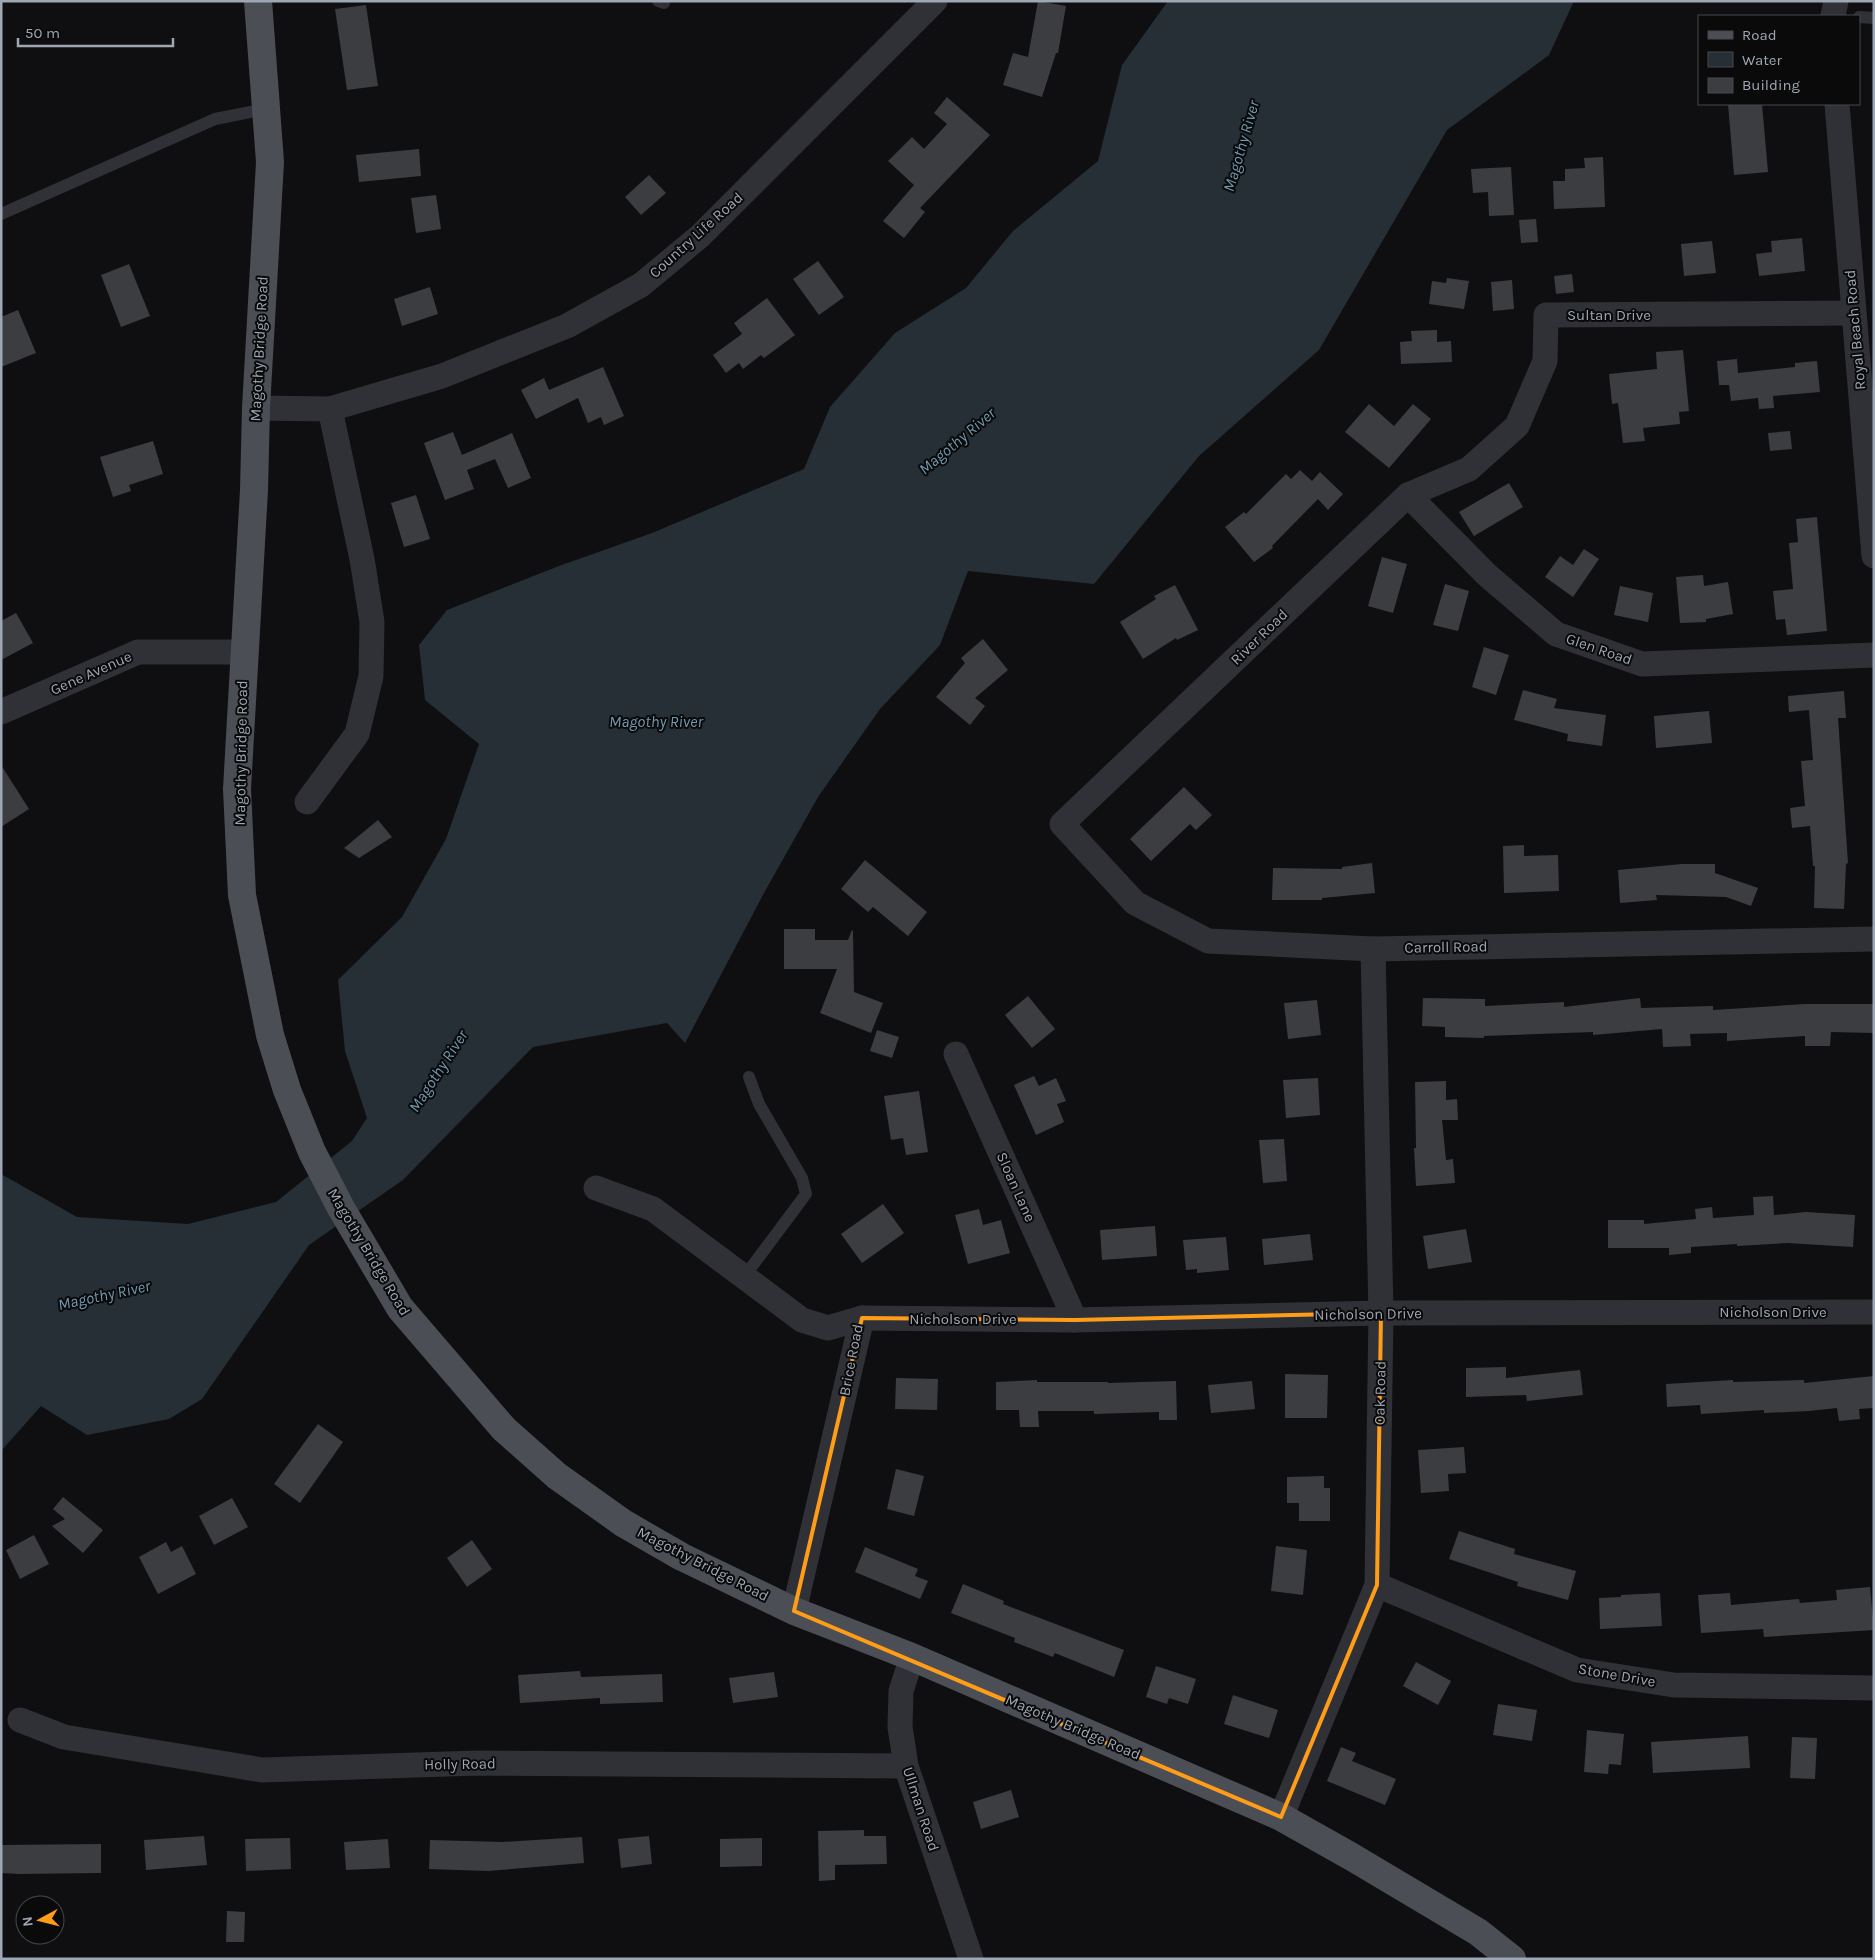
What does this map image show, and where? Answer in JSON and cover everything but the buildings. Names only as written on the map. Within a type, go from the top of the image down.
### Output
[{"type":"main road","name":"Magothy Bridge Road","points":[[258,1],[270,162],[237,790],[242,895],[270,1035],[287,1090],[312,1152],[341,1208],[400,1308],[504,1430],[557,1476],[623,1523],[674,1552],[794,1611],[912,1657],[1280,1817],[1352,1857],[1478,1932],[1512,1959]]},
{"type":"street","name":"Country Life Road","points":[[256,408],[330,409],[442,376],[568,326],[641,285],[700,236],[935,1]]},
{"type":"street","points":[[1833,15],[1836,1]]},
{"type":"street","name":"Royal Beach Road","points":[[1837,105],[1874,556]]},
{"type":"street","name":"Sultan Drive","points":[[1469,469],[1517,426],[1545,361],[1546,315],[1853,313]]},
{"type":"street","points":[[307,802],[357,734],[371,676],[372,622],[362,559],[330,409]]},
{"type":"street","name":"River Road","points":[[1062,824],[1408,495],[1469,469]]},
{"type":"street","name":"Glen Road","points":[[1408,495],[1487,575],[1556,634],[1642,664],[1874,655]]},
{"type":"street","name":"Gene Avenue","points":[[1,712],[138,652],[244,652]]},
{"type":"street","name":"Carroll Road","points":[[1062,824],[1135,903],[1208,941],[1373,949],[1874,939]]},
{"type":"street","name":"Oak Road","points":[[1280,1817],[1377,1585],[1381,1313],[1373,949]]},
{"type":"street","name":"Sloan Lane","points":[[956,1054],[1075,1320]]},
{"type":"street","name":"Brice Road","points":[[596,1188],[653,1209],[802,1320],[828,1328],[862,1318],[794,1611]]},
{"type":"street","name":"Nicholson Drive","points":[[862,1318],[1075,1320],[1381,1313],[1874,1312]]},
{"type":"street","name":"Stone Drive","points":[[1377,1585],[1577,1670],[1674,1685],[1874,1688]]},
{"type":"street","name":"Ullman Road","points":[[912,1657],[901,1691],[900,1727],[906,1766],[971,1959]]},
{"type":"street","name":"Holly Road","points":[[20,1720],[64,1737],[262,1770],[478,1764],[906,1766]]},
{"type":"lane","points":[[1860,17],[1874,18]]},
{"type":"lane","points":[[1,214],[207,122],[237,113],[266,108]]},
{"type":"lane","points":[[744,1277],[806,1194],[802,1178],[759,1104],[749,1077]]},
{"type":"highlighted area","points":[[1381,1313],[1377,1585],[1281,1817],[794,1611],[862,1318],[1075,1320]]},
{"type":"water","name":"Magothy River","points":[[1168,1],[1574,1],[1549,55],[1447,130],[1319,350],[1199,456],[1094,584],[968,571],[940,645],[880,709],[818,797],[764,893],[685,1043],[667,1023],[533,1047],[403,1180],[309,1245],[202,1399],[169,1419],[87,1435],[41,1406],[1,1451],[1,1174],[77,1217],[188,1224],[276,1202],[352,1141],[367,1118],[345,1051],[338,980],[402,917],[446,839],[479,744],[425,700],[419,645],[447,610],[559,566],[652,533],[804,469],[830,407],[895,333],[966,288],[1013,231],[1098,161],[1122,65]]}]
